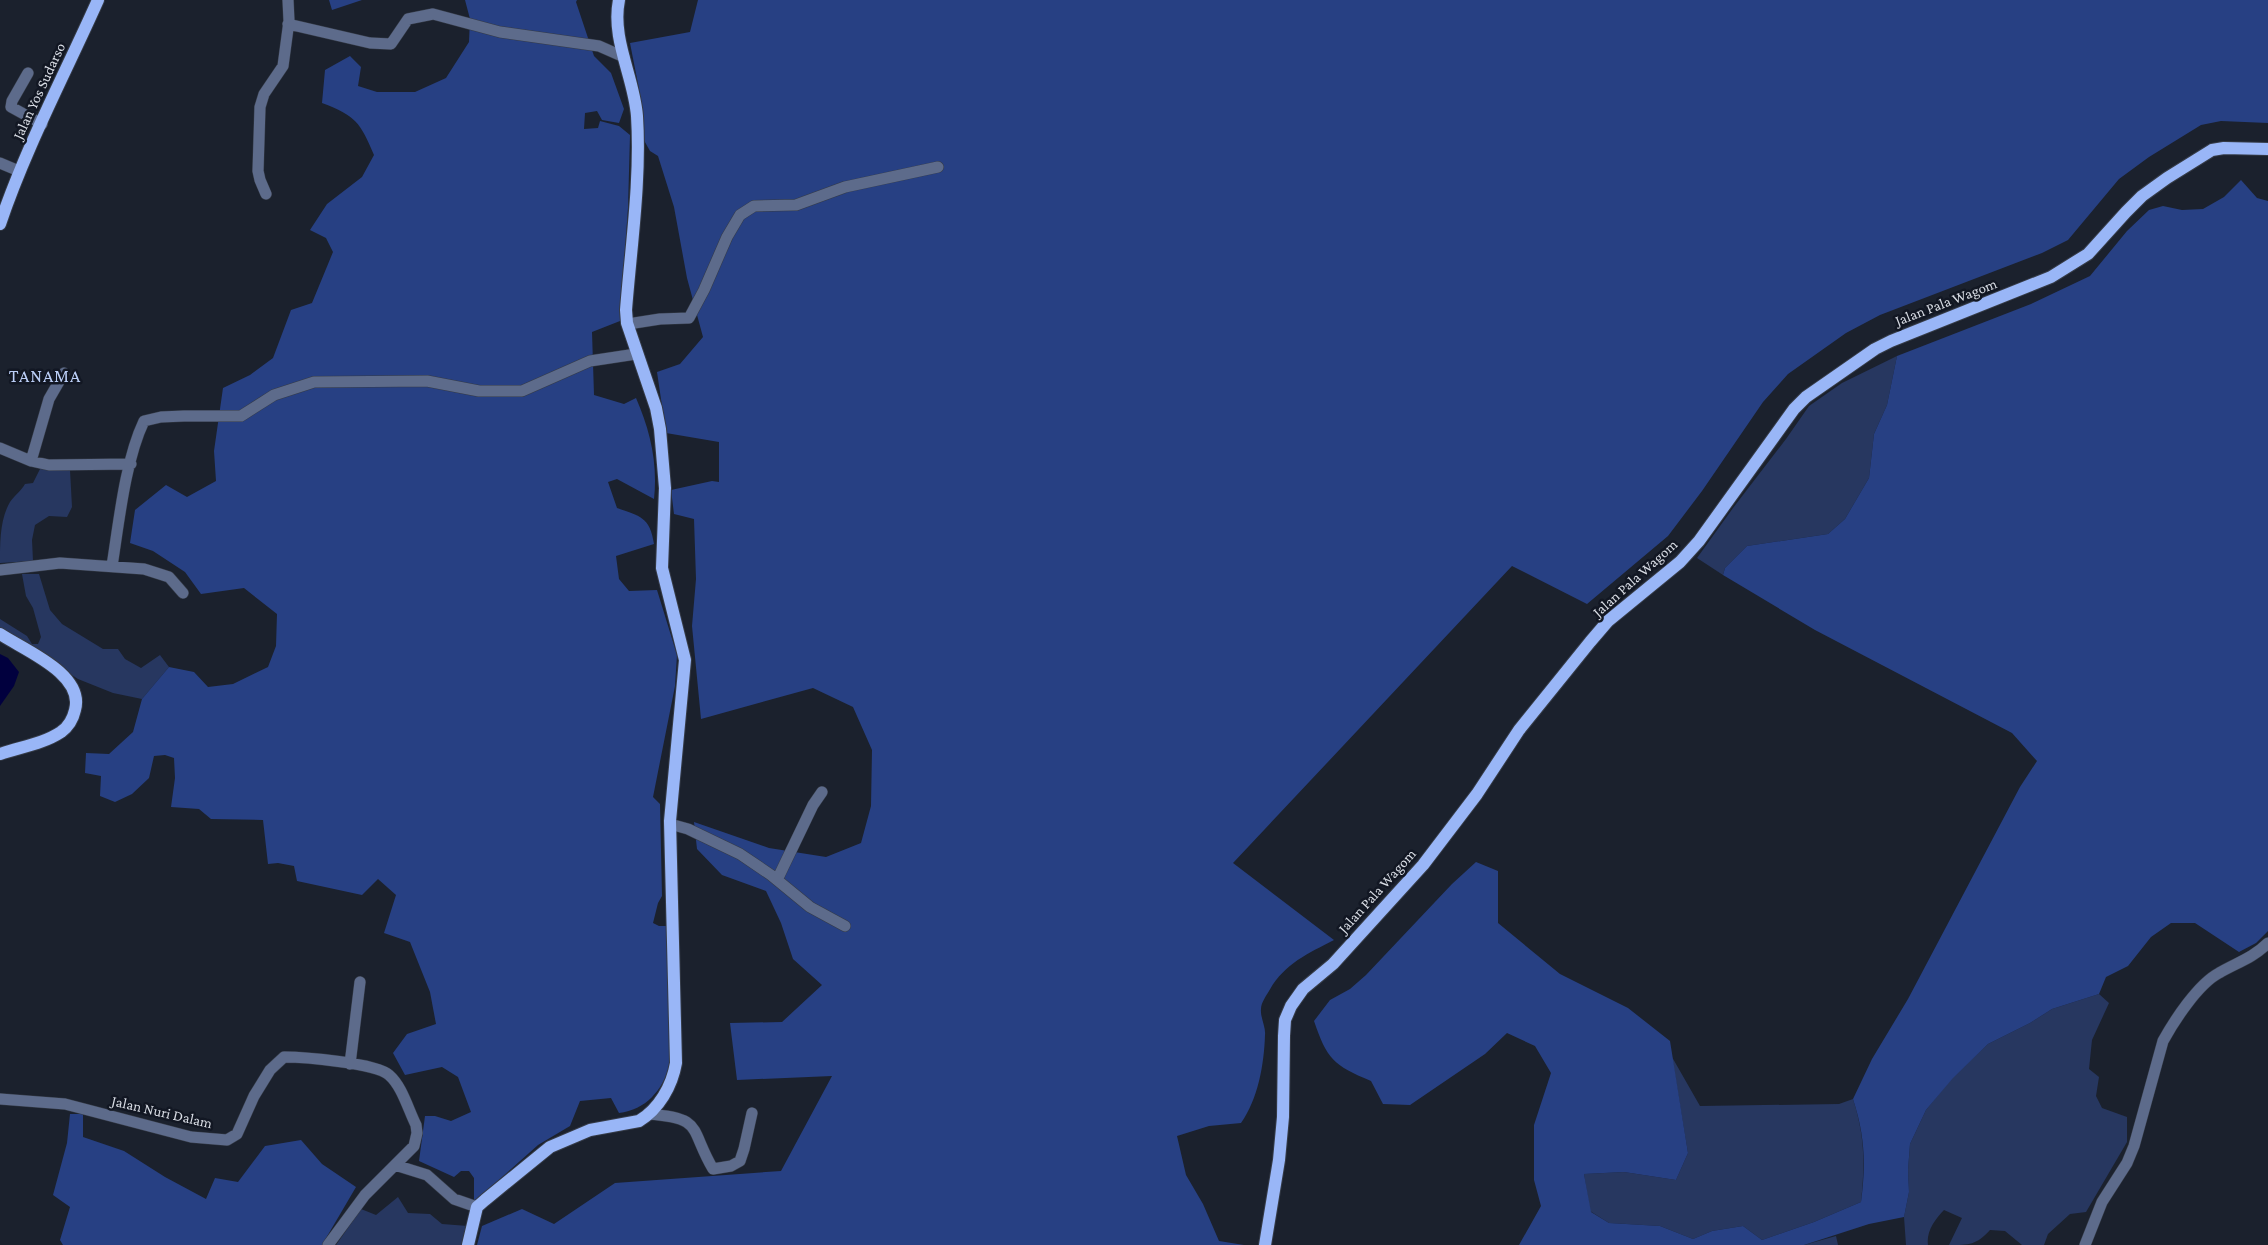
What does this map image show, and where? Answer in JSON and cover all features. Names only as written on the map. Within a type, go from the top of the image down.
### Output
[{"type":"main road","name":"Jalan Yos Sudarso","points":[[0,224],[19,171],[98,0]]},
{"type":"main road","points":[[468,1245],[477,1207],[536,1156],[550,1147],[580,1133],[639,1121],[648,1114],[665,1094],[676,1063],[670,824],[685,660],[662,568],[665,488],[660,429],[656,408],[636,354],[626,310],[636,188],[637,136],[635,97],[618,36],[619,0]]},
{"type":"main road","name":"Jalan Pala Wagom","points":[[1265,1245],[1279,1160],[1285,1020],[1291,1006],[1303,989],[1332,964],[1423,865],[1477,794],[1520,730],[1590,642],[1608,622],[1680,562],[1699,541],[1794,409],[1806,397],[1874,349],[2051,277],[2076,263],[2088,254],[2142,196],[2212,150],[2224,148],[2268,149]]},
{"type":"main road","points":[[0,634],[62,674],[72,684],[76,692],[74,716],[63,731],[42,741],[0,754]]},
{"type":"street","points":[[266,194],[258,170],[260,107],[265,91],[282,71],[288,24],[288,0]]},
{"type":"street","points":[[288,24],[370,43],[391,44],[408,19],[433,14],[500,32],[599,46],[624,56]]},
{"type":"street","points":[[28,73],[12,101],[11,107],[42,124]]},
{"type":"street","points":[[0,163],[19,171]]},
{"type":"street","points":[[628,324],[660,319],[689,318],[704,290],[727,237],[740,215],[754,206],[796,205],[845,187],[938,167]]},
{"type":"street","points":[[112,566],[121,508],[138,433],[144,421],[184,416],[241,416],[274,395],[314,382],[427,381],[479,391],[522,391],[590,361],[636,354]]},
{"type":"street","points":[[31,461],[48,399],[64,373]]},
{"type":"street","points":[[0,448],[31,461],[55,466],[131,464]]},
{"type":"street","points":[[0,570],[60,563],[138,568],[158,572],[169,577],[183,593]]},
{"type":"street","points":[[777,880],[813,805],[822,792]]},
{"type":"street","points":[[670,824],[688,829],[740,854],[777,880],[810,907],[845,926]]},
{"type":"street","points":[[2085,1245],[2102,1202],[2127,1163],[2134,1146],[2163,1041],[2170,1028],[2194,996],[2217,974],[2256,954],[2268,943]]},
{"type":"street","points":[[350,1064],[360,982]]},
{"type":"street","name":"Jalan Nuri Dalam","points":[[0,1099],[64,1104],[192,1137],[227,1140],[237,1134],[254,1096],[270,1070],[284,1057],[380,1069],[388,1074],[400,1092],[416,1125],[416,1145],[380,1178],[351,1211],[328,1245]]},
{"type":"street","points":[[648,1114],[672,1116],[685,1120],[694,1128],[700,1146],[713,1169],[730,1166],[740,1161],[752,1113]]},
{"type":"street","points":[[395,1165],[427,1176],[454,1199],[477,1207]]},
{"type":"shaded area","points":[[329,0],[362,0],[332,10]]},
{"type":"shaded area","points":[[465,0],[577,0],[576,2],[594,56],[611,73],[624,109],[619,123],[602,120],[597,111],[585,113],[584,129],[598,128],[600,121],[619,126],[630,135],[628,208],[620,321],[592,332],[594,395],[624,404],[636,398],[645,422],[654,460],[654,499],[617,479],[608,482],[617,508],[643,519],[650,528],[654,544],[616,556],[619,579],[629,591],[657,590],[677,655],[675,686],[653,797],[660,804],[662,896],[658,903],[653,923],[659,926],[667,926],[670,1066],[667,1075],[652,1097],[637,1108],[629,1111],[619,1113],[611,1098],[580,1101],[570,1126],[538,1145],[474,1202],[474,1178],[469,1171],[461,1171],[454,1177],[419,1161],[425,1116],[435,1116],[451,1121],[471,1112],[458,1077],[442,1067],[405,1075],[393,1053],[407,1034],[436,1024],[430,992],[410,942],[384,933],[396,895],[378,879],[362,895],[297,881],[294,866],[278,863],[268,864],[263,820],[211,819],[199,809],[171,807],[175,778],[174,758],[165,755],[154,756],[149,778],[132,794],[115,802],[100,796],[101,776],[85,773],[86,753],[109,754],[133,732],[142,699],[169,667],[194,672],[208,687],[233,684],[268,667],[276,646],[277,614],[244,588],[201,594],[185,572],[153,551],[130,543],[135,510],[166,485],[187,497],[216,481],[214,451],[223,388],[250,375],[273,358],[291,310],[312,303],[333,252],[326,238],[310,230],[327,204],[362,177],[374,155],[356,121],[350,116],[322,103],[325,70],[350,56],[361,67],[358,86],[377,92],[415,92],[446,78],[469,42],[470,19]]},
{"type":"shaded area","points":[[698,0],[2268,0],[2268,123],[2221,121],[2201,125],[2149,157],[2119,179],[2068,240],[2042,253],[1880,315],[1846,333],[1788,374],[1763,402],[1702,491],[1668,536],[1587,604],[1512,566],[1233,863],[1334,940],[1306,955],[1289,967],[1275,982],[1264,1000],[1261,1015],[1265,1032],[1259,1081],[1252,1103],[1241,1123],[1209,1126],[1177,1136],[1186,1175],[1203,1204],[1219,1241],[1244,1245],[477,1245],[482,1226],[522,1209],[554,1224],[615,1183],[781,1171],[832,1076],[737,1080],[730,1023],[782,1022],[822,985],[793,959],[781,923],[766,891],[722,875],[697,849],[694,822],[769,848],[826,857],[861,843],[871,806],[872,750],[853,707],[813,688],[701,719],[692,626],[696,579],[694,519],[674,514],[671,490],[712,481],[719,482],[719,442],[666,433],[657,372],[680,364],[703,337],[687,278],[674,207],[658,156],[650,151],[641,135],[639,89],[630,43],[690,32]]},
{"type":"shaded area","points":[[2241,180],[2257,198],[2268,201],[2268,931],[2256,943],[2239,952],[2195,923],[2171,923],[2151,937],[2128,966],[2106,977],[2099,994],[2052,1009],[2030,1023],[1988,1044],[1953,1078],[1926,1110],[1910,1144],[1909,1192],[1904,1217],[1869,1224],[1804,1245],[1519,1245],[1541,1206],[1534,1180],[1534,1125],[1551,1073],[1535,1046],[1507,1033],[1485,1054],[1410,1105],[1383,1104],[1371,1081],[1348,1070],[1333,1059],[1323,1044],[1314,1021],[1330,1000],[1350,989],[1366,975],[1452,884],[1476,862],[1498,871],[1498,923],[1560,974],[1628,1008],[1670,1041],[1688,1153],[1676,1180],[1624,1172],[1584,1174],[1591,1212],[1609,1223],[1660,1226],[1693,1239],[1712,1231],[1743,1226],[1762,1240],[1814,1222],[1861,1202],[1864,1175],[1863,1150],[1860,1125],[1853,1099],[1872,1059],[1908,999],[2020,787],[2037,761],[2012,733],[1815,630],[1723,575],[1725,568],[1747,546],[1828,534],[1845,519],[1869,478],[1874,434],[1887,405],[1897,356],[2031,304],[2090,276],[2127,231],[2149,210],[2163,206],[2182,210],[2203,209],[2224,197]]},
{"type":"shaded area","points":[[1897,356],[1887,405],[1874,434],[1869,478],[1845,519],[1828,534],[1747,546],[1725,568],[1723,575],[1697,558],[1809,406],[1842,383]]},
{"type":"shaded area","points":[[40,469],[70,470],[72,507],[67,517],[49,516],[35,525],[32,540],[33,561],[0,563],[1,531],[4,516],[10,502],[25,484],[33,483]]},
{"type":"shaded area","points":[[22,574],[39,574],[50,610],[62,624],[103,649],[118,649],[125,659],[141,668],[160,655],[169,667],[142,699],[113,693],[78,679],[0,629],[0,619],[27,636],[32,644],[38,644],[41,637],[33,608],[26,596]]},
{"type":"shaded area","points":[[0,654],[8,658],[19,672],[14,686],[0,706]]},
{"type":"shaded area","points":[[2099,994],[2109,1003],[2092,1040],[2089,1069],[2099,1077],[2096,1096],[2102,1108],[2127,1117],[2127,1142],[2086,1212],[2070,1214],[2048,1234],[2044,1245],[2022,1245],[2005,1231],[1990,1230],[1981,1239],[1972,1243],[1949,1245],[1962,1218],[1944,1210],[1932,1226],[1928,1235],[1928,1245],[1906,1245],[1904,1217],[1909,1192],[1910,1144],[1926,1110],[1953,1077],[1988,1044],[2030,1023],[2052,1009]]},
{"type":"shaded area","points":[[1672,1057],[1700,1106],[1839,1104],[1853,1099],[1860,1126],[1863,1150],[1861,1202],[1814,1222],[1762,1240],[1743,1226],[1712,1231],[1693,1239],[1660,1226],[1609,1223],[1590,1211],[1584,1174],[1624,1172],[1676,1180],[1688,1153]]},
{"type":"shaded area","points":[[70,1114],[83,1114],[83,1137],[124,1151],[165,1177],[206,1199],[215,1178],[238,1182],[265,1146],[301,1140],[322,1164],[356,1187],[322,1245],[63,1245],[60,1240],[70,1207],[53,1195],[67,1143]]},
{"type":"shaded area","points":[[398,1197],[408,1213],[430,1214],[442,1224],[468,1226],[463,1245],[336,1245],[361,1209],[376,1215]]},
{"type":"shaded area","points":[[1836,1236],[1838,1245],[1804,1245]]},
{"type":"district","name":"TANAMA","points":[[45,376]]}]
